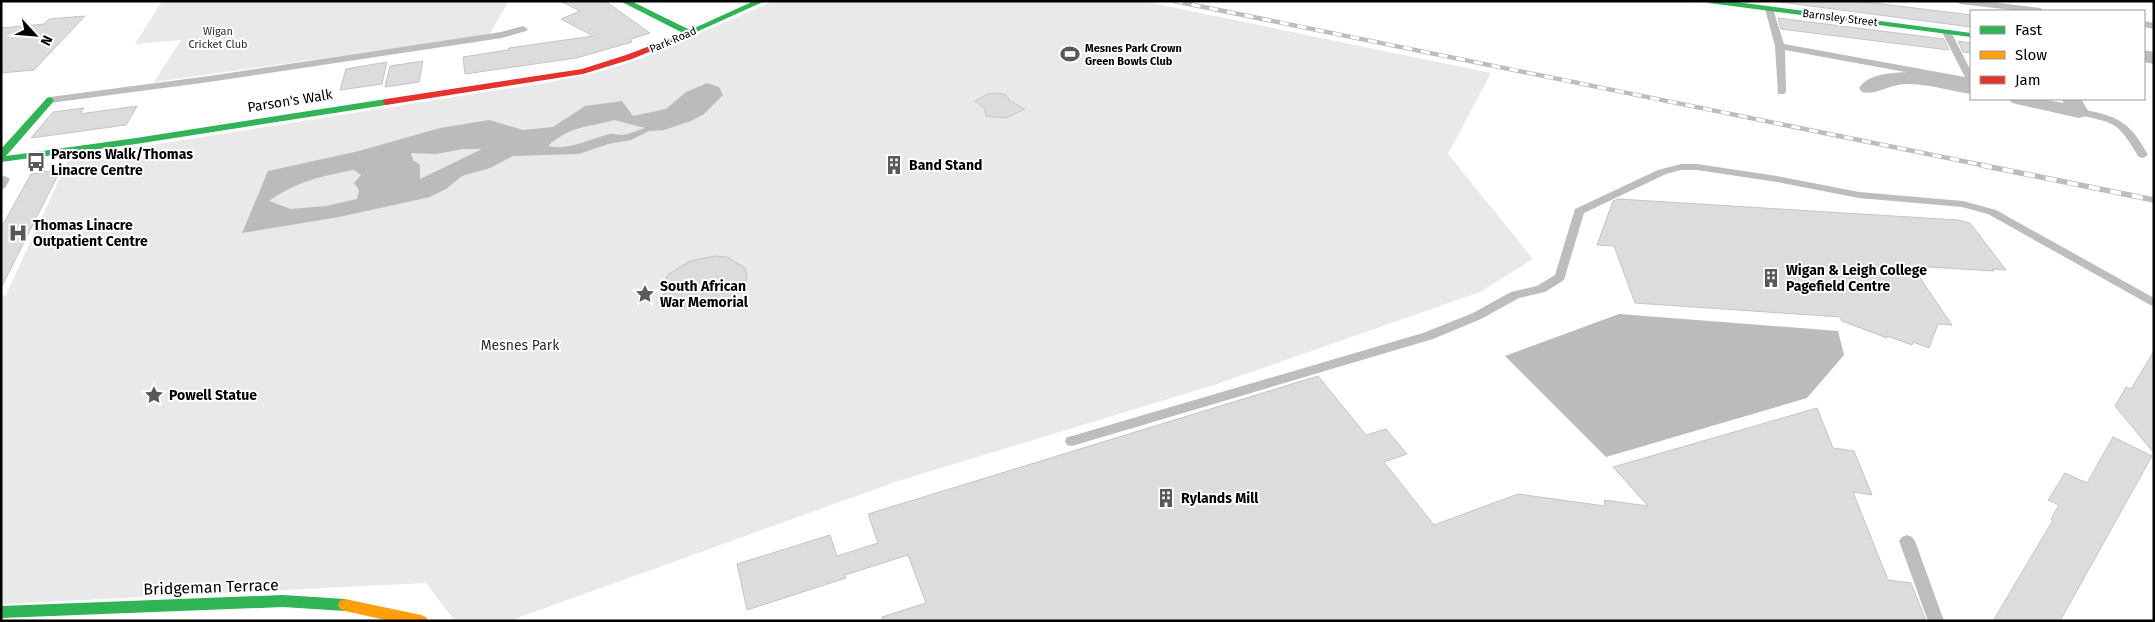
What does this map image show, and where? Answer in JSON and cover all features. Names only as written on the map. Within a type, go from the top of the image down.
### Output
[{"type":"main road","name":"Park Road","points":[[583,70],[632,57],[761,1]]},
{"type":"main road","name":"Barnsley Street","points":[[1710,1],[1970,35]]},
{"type":"main road","points":[[629,4],[690,33]]},
{"type":"main road","name":"Parson's Walk","points":[[1,160],[136,141],[583,70]]},
{"type":"main road","points":[[1,155],[50,100]]},
{"type":"main road","name":"Bridgeman Terrace","points":[[1,612],[283,601],[344,605],[420,621]]},
{"type":"street","points":[[1869,88],[1888,80],[1909,78],[1970,88]]},
{"type":"street","points":[[2023,100],[2046,106],[2075,105]]},
{"type":"lane","points":[[629,4],[646,1]]},
{"type":"lane","points":[[1960,1],[2032,10]]},
{"type":"lane","points":[[1759,6],[1780,46],[1781,92]]},
{"type":"lane","points":[[50,100],[209,80],[473,40],[522,29]]},
{"type":"lane","points":[[1947,32],[1970,79]]},
{"type":"lane","points":[[1780,46],[1970,81]]},
{"type":"lane","points":[[2075,105],[2126,127],[2143,155]]},
{"type":"lane","points":[[1072,442],[1428,336],[1478,316],[1515,295],[1541,288],[1560,278],[1579,211],[1662,172],[1681,167],[1697,167],[1777,179],[1859,195],[1963,204],[1992,212],[2154,303]]},
{"type":"lane","points":[[1,180],[5,179],[1,186]]},
{"type":"lane","points":[[1907,540],[1936,621]]},
{"type":"green space","name":"Wigan Cricket Club","points":[[162,1],[508,2],[489,35],[154,82],[181,40],[135,44]]},
{"type":"green space","name":"Mesnes Park","points":[[774,1],[1142,1],[1491,73],[1448,154],[1533,259],[1480,292],[1214,385],[895,482],[509,621],[455,621],[426,583],[1,604],[1,296],[6,295],[69,158],[550,82],[603,71],[642,58]]},
{"type":"shaded area","points":[[707,83],[719,87],[723,95],[704,114],[691,121],[664,130],[649,131],[631,140],[608,144],[579,154],[513,156],[490,168],[462,176],[446,189],[430,197],[339,217],[242,233],[268,171],[359,151],[440,128],[489,120],[523,130],[553,127],[585,106],[622,101],[633,116],[666,109],[686,92]],"holes":[[[614,120],[645,128],[622,135],[610,134],[571,146],[548,146],[564,134]],[[463,149],[482,149],[420,179],[420,165],[413,160],[411,153],[436,154]],[[354,170],[361,175],[354,183],[359,190],[357,199],[326,206],[291,209],[269,201],[288,189],[320,177]]]},
{"type":"shaded area","points":[[1619,314],[1838,331],[1844,355],[1807,398],[1606,457],[1505,356]]},
{"type":"building","points":[[560,1],[605,1],[650,33],[631,39],[632,42],[576,58],[465,74],[463,57],[508,50],[509,48],[593,36],[561,19],[580,11]]},
{"type":"building","points":[[1772,1],[1858,1],[1970,15],[1970,27]]},
{"type":"building","points":[[85,16],[34,70],[1,73],[1,28],[44,24],[49,19]]},
{"type":"building","points":[[1778,18],[1944,39],[1949,50],[1781,29]]},
{"type":"building","points":[[1958,41],[1970,43],[1970,53],[1963,52]]},
{"type":"building","points":[[423,61],[419,82],[385,87],[390,66]]},
{"type":"building","points":[[387,62],[382,84],[340,90],[346,69]]},
{"type":"building","points":[[999,93],[1006,95],[1010,101],[1025,109],[1006,118],[986,116],[985,109],[975,101],[988,94]]},
{"type":"building","points":[[137,106],[126,125],[31,138],[53,112],[84,108],[80,114]]},
{"type":"building","points":[[61,169],[1,288],[1,228],[31,174]]},
{"type":"building","name":"Wigan & Leigh College Pagefield Centre","points":[[1618,199],[1958,220],[1970,223],[2006,270],[1992,269],[1994,271],[1912,266],[1952,325],[1938,324],[1929,348],[1913,342],[1912,345],[1887,336],[1887,338],[1842,321],[1840,317],[1635,303],[1614,246],[1597,245],[1613,201]]},
{"type":"building","points":[[715,256],[727,257],[744,267],[747,274],[746,283],[740,292],[729,300],[701,308],[686,308],[674,304],[666,298],[662,290],[669,274],[690,261]]},
{"type":"building","points":[[2154,351],[2154,453],[2115,406],[2126,387],[2131,389]]},
{"type":"building","name":"Rylands Mill","points":[[1318,376],[1366,435],[1386,429],[1407,454],[1384,462],[1434,525],[1518,494],[1605,506],[1604,500],[1648,506],[1613,467],[1817,408],[1833,448],[1854,451],[1872,495],[1853,492],[1888,580],[1911,583],[1926,621],[882,621],[882,617],[926,603],[908,555],[845,575],[846,578],[747,610],[737,564],[830,535],[837,556],[878,543],[868,514]]},
{"type":"building","points":[[2113,437],[2152,456],[2060,621],[1993,621],[2053,520],[2051,519],[2059,505],[2048,500],[2065,473],[2087,483]]},
{"type":"railway","points":[[1174,1],[1987,166]]},
{"type":"railway","points":[[1981,165],[2154,200]]},
{"type":"traffic: fast","points":[[624,1],[690,33]]},
{"type":"traffic: fast","points":[[674,40],[761,1]]},
{"type":"traffic: fast","points":[[1709,1],[1970,35]]},
{"type":"traffic: fast","points":[[1,155],[50,100]]},
{"type":"traffic: fast","points":[[1,159],[136,141],[386,102]]},
{"type":"traffic: fast","points":[[1,612],[283,601],[345,605]]},
{"type":"traffic: slow","points":[[345,605],[421,621]]},
{"type":"traffic: jam","points":[[386,102],[583,71],[629,57],[674,40]]},
{"type":"place","name":"Mesnes Park Crown Green Bowls Club","points":[[1070,54]]},
{"type":"place","name":"Parsons Walk/Thomas Linacre Centre","points":[[36,162]]},
{"type":"place","name":"Band Stand","points":[[894,165]]},
{"type":"place","name":"Thomas Linacre Outpatient Centre","points":[[18,233]]},
{"type":"place","name":"Wigan & Leigh College Pagefield Centre","points":[[1771,278]]},
{"type":"place","name":"South African War Memorial","points":[[645,294]]},
{"type":"place","name":"Powell Statue","points":[[154,395]]},
{"type":"place","name":"Rylands Mill","points":[[1166,498]]}]
